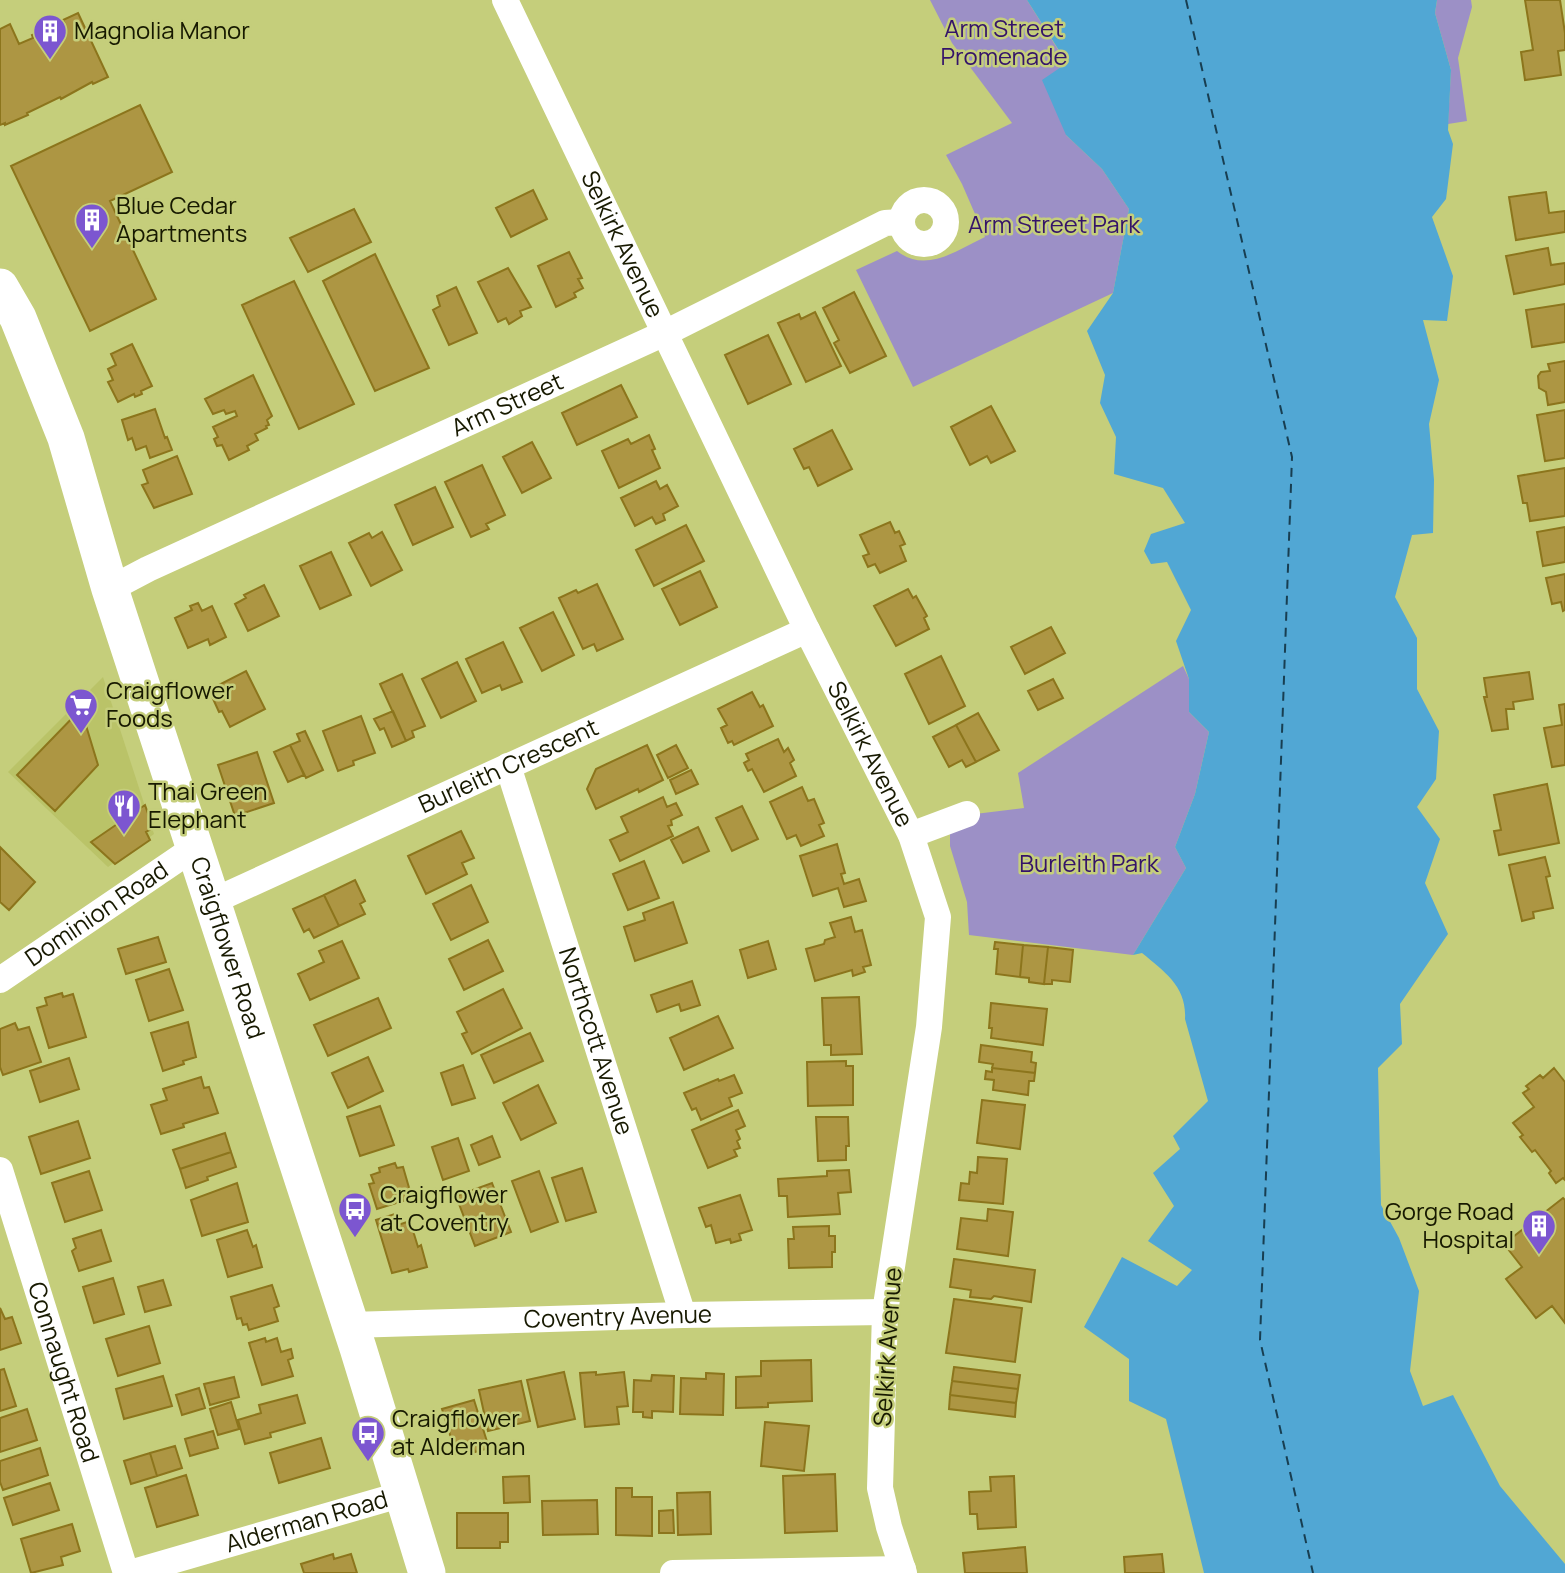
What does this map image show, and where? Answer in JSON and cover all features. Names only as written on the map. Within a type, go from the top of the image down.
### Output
[{"type":"main road","name":"Craigflower Road","points":[[0,287],[18,318],[66,439],[110,589],[350,1325],[427,1573]]},
{"type":"street","name":"Selkirk Avenue","points":[[505,0],[807,630],[911,835],[938,918],[929,1027],[886,1312],[880,1488],[888,1527],[903,1571]]},
{"type":"street","name":"Arm Street","points":[[110,589],[148,569],[665,333],[885,223],[901,222]]},
{"type":"street","name":"Burleith Crescent","points":[[211,902],[807,630]]},
{"type":"street","name":"Northcott Avenue","points":[[508,766],[683,1315]]},
{"type":"street","points":[[911,835],[967,814]]},
{"type":"street","name":"Dominion Road","points":[[4,970],[194,848]]},
{"type":"street","name":"Connaught Road","points":[[0,1170],[128,1573]]},
{"type":"street","name":"Coventry Avenue","points":[[350,1325],[886,1312]]},
{"type":"street","name":"Alderman Road","points":[[128,1573],[403,1494]]},
{"type":"street","points":[[673,1573],[903,1571]]},
{"type":"shaded area","points":[[103,677],[154,834],[108,867],[8,772]]},
{"type":"green space","name":"Arm Street Park","points":[[930,0],[1027,0],[1067,64],[1066,135],[1102,169],[1129,209],[1113,293],[913,387],[856,270],[897,251],[908,258],[919,260],[941,258],[985,237],[946,155],[1012,123],[952,43]]},
{"type":"green space","points":[[1437,0],[1471,0],[1472,7],[1458,58],[1467,121],[1448,124],[1451,70],[1435,13]]},
{"type":"green space","name":"Burleith Park","points":[[1183,666],[1189,679],[1189,712],[1209,732],[1195,794],[1175,847],[1186,868],[1133,955],[969,935],[967,902],[950,846],[950,833],[975,814],[1024,808],[1018,773]]},
{"type":"water","points":[[1027,0],[1437,0],[1435,13],[1451,70],[1448,130],[1453,144],[1446,199],[1432,217],[1453,276],[1447,321],[1423,320],[1439,380],[1429,424],[1434,480],[1433,533],[1412,535],[1395,597],[1417,638],[1417,689],[1439,731],[1436,779],[1417,807],[1440,839],[1425,883],[1448,934],[1400,1004],[1402,1044],[1378,1068],[1381,1205],[1399,1238],[1419,1291],[1410,1371],[1423,1406],[1453,1395],[1500,1486],[1565,1564],[1565,1573],[1204,1573],[1166,1419],[1129,1401],[1129,1359],[1084,1327],[1122,1257],[1177,1286],[1192,1270],[1148,1241],[1174,1206],[1153,1173],[1180,1149],[1173,1136],[1208,1101],[1178,989],[1166,974],[1142,953],[1133,955],[1186,868],[1175,847],[1195,794],[1209,732],[1189,712],[1189,679],[1176,641],[1191,610],[1167,562],[1151,564],[1144,551],[1151,534],[1185,523],[1163,488],[1114,474],[1116,437],[1100,403],[1105,375],[1087,331],[1113,293],[1129,209],[1102,169],[1066,135],[1042,80],[1067,63]]},
{"type":"building","points":[[1525,0],[1560,0],[1565,33],[1565,50],[1558,51],[1561,75],[1525,80],[1521,52],[1533,50]]},
{"type":"building","name":"Magnolia Manor","points":[[78,13],[108,77],[93,84],[92,82],[61,99],[60,97],[27,113],[28,115],[0,125],[0,29],[10,24],[19,44]]},
{"type":"building","name":"Blue Cedar Apartments","points":[[140,105],[172,172],[110,201],[156,299],[90,331],[11,166]]},
{"type":"building","points":[[533,190],[547,219],[511,237],[496,208]]},
{"type":"building","points":[[1546,192],[1549,213],[1565,211],[1565,232],[1516,240],[1509,197]]},
{"type":"building","points":[[354,209],[371,242],[308,272],[290,238]]},
{"type":"building","points":[[1548,248],[1551,265],[1565,263],[1565,284],[1514,294],[1506,256]]},
{"type":"building","points":[[569,252],[582,278],[578,279],[583,288],[574,293],[576,297],[556,307],[538,266]]},
{"type":"building","points":[[375,254],[429,368],[375,391],[323,281]]},
{"type":"building","points":[[508,268],[531,307],[520,311],[522,316],[509,324],[506,318],[498,322],[478,282]]},
{"type":"building","points":[[294,281],[354,404],[299,429],[242,305]]},
{"type":"building","points":[[456,287],[477,333],[449,345],[433,310],[440,306],[437,296]]},
{"type":"building","points":[[854,292],[886,356],[850,373],[834,343],[839,340],[823,308]]},
{"type":"building","points":[[1565,304],[1565,342],[1532,347],[1526,310]]},
{"type":"building","points":[[815,312],[841,366],[806,382],[778,323],[799,314],[801,319]]},
{"type":"building","points":[[768,335],[791,384],[748,404],[725,355]]},
{"type":"building","points":[[132,344],[152,386],[141,391],[142,394],[135,397],[134,394],[118,402],[108,382],[113,380],[108,369],[116,365],[111,354]]},
{"type":"building","points":[[1565,361],[1565,402],[1548,405],[1546,392],[1539,388],[1538,376],[1541,372],[1550,371],[1548,364]]},
{"type":"building","points":[[253,375],[272,416],[267,420],[267,428],[255,434],[258,440],[247,446],[249,450],[229,460],[222,445],[217,446],[214,439],[218,437],[213,427],[237,416],[235,411],[226,414],[224,410],[213,414],[205,399]]},
{"type":"building","points":[[621,385],[637,417],[577,445],[562,413]]},
{"type":"building","points":[[991,406],[1015,451],[991,463],[987,456],[970,465],[951,427]]},
{"type":"building","points":[[155,409],[172,450],[150,458],[146,446],[136,450],[132,438],[128,440],[122,420]]},
{"type":"building","points":[[1565,410],[1565,458],[1545,461],[1537,415]]},
{"type":"building","points":[[832,430],[852,469],[818,486],[809,467],[804,469],[794,449]]},
{"type":"building","points":[[649,435],[660,468],[619,488],[602,451],[628,439],[631,444]]},
{"type":"building","points":[[532,442],[551,478],[522,493],[503,457]]},
{"type":"building","points":[[177,456],[192,494],[154,508],[142,485],[148,483],[143,470]]},
{"type":"building","points":[[482,465],[505,515],[486,524],[489,529],[471,537],[445,482]]},
{"type":"building","points":[[1565,468],[1565,516],[1530,521],[1527,503],[1523,503],[1518,476]]},
{"type":"building","points":[[656,481],[660,489],[667,485],[678,506],[663,514],[665,520],[656,524],[652,517],[635,526],[621,498]]},
{"type":"building","points":[[435,487],[453,527],[413,545],[395,505]]},
{"type":"building","points":[[890,522],[895,533],[899,531],[905,544],[900,546],[906,561],[880,573],[875,564],[868,567],[863,556],[869,554],[860,535]]},
{"type":"building","points":[[686,525],[704,561],[654,586],[636,550]]},
{"type":"building","points":[[1565,527],[1565,562],[1543,566],[1537,532]]},
{"type":"building","points":[[382,532],[402,570],[371,586],[349,543],[369,533],[372,538]]},
{"type":"building","points":[[331,552],[351,595],[320,609],[300,566]]},
{"type":"building","points":[[700,571],[717,607],[680,625],[662,589]]},
{"type":"building","points":[[1565,574],[1563,611],[1561,602],[1552,604],[1546,578]]},
{"type":"building","points":[[597,584],[623,639],[597,651],[594,644],[583,649],[559,598]]},
{"type":"building","points":[[264,585],[279,616],[248,631],[235,604],[246,598],[244,595]]},
{"type":"building","points":[[908,589],[913,598],[916,596],[927,616],[924,618],[929,629],[896,646],[874,606]]},
{"type":"building","points":[[198,603],[202,611],[212,606],[226,637],[210,645],[208,639],[188,648],[175,618],[192,610],[190,606]]},
{"type":"building","points":[[553,612],[574,655],[542,671],[520,628]]},
{"type":"building","points":[[1051,627],[1065,653],[1025,674],[1011,647]]},
{"type":"building","points":[[503,642],[522,682],[502,690],[500,685],[482,693],[466,659]]},
{"type":"building","points":[[941,656],[965,706],[929,724],[905,674]]},
{"type":"building","points":[[457,662],[476,701],[441,718],[422,679]]},
{"type":"building","points":[[246,671],[265,709],[230,727],[222,711],[219,712],[209,690]]},
{"type":"building","points":[[1529,672],[1533,699],[1513,702],[1514,709],[1506,709],[1508,729],[1492,731],[1484,697],[1487,697],[1484,678]]},
{"type":"building","points":[[402,674],[425,726],[412,731],[414,737],[406,741],[380,684]]},
{"type":"building","points":[[1053,679],[1063,698],[1038,710],[1028,691]]},
{"type":"building","points":[[752,692],[760,707],[763,705],[773,726],[734,745],[732,741],[728,743],[721,728],[727,725],[718,709]]},
{"type":"building","points":[[1565,704],[1565,765],[1552,767],[1544,728],[1562,725],[1559,705]]},
{"type":"building","points":[[81,709],[98,765],[55,811],[17,775]]},
{"type":"building","points":[[393,711],[406,741],[392,747],[384,728],[380,730],[374,719]]},
{"type":"building","points":[[978,713],[999,750],[976,762],[956,725]]},
{"type":"building","points":[[361,716],[375,753],[353,761],[354,765],[338,771],[323,731]]},
{"type":"building","points":[[956,725],[976,762],[966,767],[962,760],[949,767],[933,737]]},
{"type":"building","points":[[305,731],[323,770],[306,778],[290,745],[300,741],[297,734]]},
{"type":"building","points":[[778,739],[784,752],[788,748],[794,760],[790,763],[796,776],[764,792],[752,769],[748,771],[744,763],[749,760],[746,754]]},
{"type":"building","points":[[290,745],[304,775],[288,782],[274,752]]},
{"type":"building","points":[[647,745],[663,780],[596,809],[587,789],[596,769]]},
{"type":"building","points":[[676,745],[688,768],[668,778],[657,755]]},
{"type":"building","points":[[257,752],[274,803],[235,816],[218,765]]},
{"type":"building","points":[[691,770],[698,784],[676,794],[670,780]]},
{"type":"building","points":[[1547,784],[1559,843],[1499,855],[1494,831],[1501,830],[1494,795]]},
{"type":"building","points":[[802,787],[808,801],[814,799],[824,823],[819,825],[824,836],[801,846],[796,835],[787,839],[770,802]]},
{"type":"building","points":[[663,797],[667,807],[676,803],[682,815],[671,820],[672,825],[668,826],[673,836],[620,861],[610,840],[628,832],[621,817]]},
{"type":"building","name":"Thai Green Elephant","points":[[145,805],[153,828],[146,832],[150,840],[115,864],[91,842]]},
{"type":"building","points":[[742,806],[758,839],[732,851],[716,818]]},
{"type":"building","points":[[698,827],[709,851],[683,863],[671,840]]},
{"type":"building","points":[[461,831],[474,858],[462,863],[467,874],[426,894],[408,856]]},
{"type":"building","points":[[837,844],[845,873],[841,874],[844,884],[859,879],[866,901],[844,907],[838,888],[813,896],[800,856]]},
{"type":"building","points":[[0,847],[35,882],[9,910],[0,902]]},
{"type":"building","points":[[1545,857],[1550,876],[1546,877],[1553,908],[1533,912],[1534,918],[1522,921],[1509,865]]},
{"type":"building","points":[[644,861],[659,898],[628,910],[613,874]]},
{"type":"building","points":[[355,880],[365,901],[360,904],[365,914],[339,926],[324,895]]},
{"type":"building","points":[[471,885],[488,922],[451,940],[433,904]]},
{"type":"building","points":[[324,895],[339,926],[314,938],[309,929],[304,932],[293,909]]},
{"type":"building","points":[[673,902],[687,943],[635,961],[624,927],[645,920],[643,913]]},
{"type":"building","points":[[851,917],[855,932],[862,930],[871,965],[863,967],[865,972],[853,976],[852,970],[815,981],[806,949],[824,944],[825,940],[835,937],[830,923]]},
{"type":"building","points":[[158,937],[166,962],[126,974],[118,949]]},
{"type":"building","points":[[488,940],[503,971],[464,990],[449,959]]},
{"type":"building","points":[[342,941],[359,978],[310,1000],[298,974],[324,962],[319,951]]},
{"type":"building","points":[[768,941],[776,969],[748,978],[740,950]]},
{"type":"building","points":[[995,942],[1023,945],[1020,977],[996,974],[998,949],[994,949]]},
{"type":"building","points":[[1023,945],[1048,947],[1044,984],[1029,982],[1029,978],[1020,977]]},
{"type":"building","points":[[1048,947],[1073,950],[1070,982],[1052,980],[1052,984],[1044,984]]},
{"type":"building","points":[[169,969],[183,1010],[149,1021],[136,980]]},
{"type":"building","points":[[692,981],[700,1005],[681,1011],[679,1004],[657,1012],[651,995]]},
{"type":"building","points":[[503,989],[522,1028],[472,1054],[462,1034],[467,1032],[457,1012]]},
{"type":"building","points":[[62,993],[63,997],[73,994],[86,1037],[49,1048],[37,1008],[47,1005],[45,998]]},
{"type":"building","points":[[859,997],[862,1054],[831,1055],[831,1045],[824,1045],[822,998]]},
{"type":"building","points":[[378,998],[391,1028],[328,1056],[314,1025]]},
{"type":"building","points":[[991,1003],[1047,1009],[1043,1045],[991,1038]]},
{"type":"building","points":[[718,1016],[733,1048],[684,1070],[670,1038]]},
{"type":"building","points":[[188,1022],[196,1057],[163,1071],[151,1033]]},
{"type":"building","points":[[15,1023],[18,1030],[29,1027],[41,1062],[3,1075],[0,1067],[0,1029]]},
{"type":"building","points":[[530,1033],[543,1061],[494,1083],[481,1055]]},
{"type":"building","points":[[981,1045],[1032,1052],[1031,1062],[1036,1063],[1035,1073],[992,1068],[993,1064],[979,1062]]},
{"type":"building","points":[[368,1057],[383,1091],[348,1108],[332,1073]]},
{"type":"building","points":[[69,1058],[79,1089],[40,1102],[30,1071]]},
{"type":"building","points":[[846,1061],[846,1066],[853,1066],[853,1105],[808,1106],[807,1062]]},
{"type":"building","points":[[463,1065],[475,1098],[452,1105],[441,1073]]},
{"type":"building","points":[[992,1068],[1035,1073],[1034,1081],[1029,1081],[1028,1095],[993,1090],[994,1080],[985,1079],[986,1071],[992,1072]]},
{"type":"building","name":"Gorge Road Hospital","points":[[1554,1068],[1565,1082],[1565,1180],[1563,1178],[1556,1183],[1549,1173],[1551,1171],[1535,1150],[1532,1152],[1520,1137],[1523,1135],[1513,1123],[1534,1107],[1523,1093],[1529,1089],[1526,1086],[1540,1075],[1543,1078]]},
{"type":"building","points":[[734,1075],[742,1093],[729,1098],[732,1106],[701,1120],[696,1108],[692,1110],[684,1093]]},
{"type":"building","points":[[201,1077],[204,1088],[209,1087],[218,1113],[161,1134],[151,1105],[167,1100],[163,1089]]},
{"type":"building","points":[[538,1085],[556,1123],[521,1140],[503,1103]]},
{"type":"building","points":[[982,1100],[1025,1105],[1020,1149],[977,1143]]},
{"type":"building","points":[[380,1106],[394,1145],[360,1156],[347,1117]]},
{"type":"building","points":[[738,1110],[745,1126],[736,1130],[740,1139],[737,1141],[740,1148],[734,1150],[737,1156],[708,1168],[692,1130]]},
{"type":"building","points":[[816,1117],[848,1117],[849,1146],[846,1146],[846,1160],[818,1161]]},
{"type":"building","points":[[78,1121],[90,1158],[41,1174],[29,1137]]},
{"type":"building","points":[[225,1133],[231,1152],[180,1169],[173,1150]]},
{"type":"building","points":[[492,1136],[500,1157],[479,1165],[471,1145]]},
{"type":"building","points":[[458,1138],[469,1171],[443,1180],[432,1147]]},
{"type":"building","points":[[231,1152],[236,1167],[186,1188],[180,1169]]},
{"type":"building","points":[[978,1157],[1007,1159],[1003,1204],[959,1200],[961,1183],[969,1184],[970,1172],[977,1173]]},
{"type":"building","points":[[395,1163],[397,1168],[403,1167],[412,1198],[377,1209],[369,1184],[374,1183],[371,1175],[380,1172],[379,1168]]},
{"type":"building","points":[[582,1168],[596,1212],[566,1221],[552,1178]]},
{"type":"building","points":[[849,1170],[851,1192],[838,1193],[840,1214],[788,1217],[787,1196],[779,1196],[778,1179],[827,1176],[827,1171]]},
{"type":"building","points":[[89,1171],[102,1210],[65,1222],[52,1183]]},
{"type":"building","points":[[539,1171],[558,1222],[531,1232],[512,1181]]},
{"type":"building","points":[[237,1183],[248,1222],[202,1236],[191,1200]]},
{"type":"building","points":[[492,1183],[511,1232],[475,1246],[456,1196]]},
{"type":"building","points":[[740,1195],[752,1230],[739,1234],[741,1240],[731,1243],[730,1239],[716,1243],[711,1225],[706,1227],[699,1208]]},
{"type":"building","name":"Gorge Road Hospital","points":[[1563,1198],[1565,1323],[1552,1306],[1536,1318],[1506,1279],[1522,1267],[1504,1244]]},
{"type":"building","points":[[988,1209],[1013,1212],[1008,1256],[957,1249],[961,1218],[987,1221]]},
{"type":"building","points":[[395,1214],[398,1225],[410,1221],[427,1267],[392,1273],[376,1220]]},
{"type":"building","points":[[829,1226],[829,1236],[835,1236],[832,1267],[789,1268],[788,1239],[794,1239],[793,1227]]},
{"type":"building","points":[[101,1230],[111,1261],[79,1271],[72,1251],[76,1248],[73,1239]]},
{"type":"building","points":[[247,1230],[253,1247],[256,1245],[262,1267],[228,1277],[217,1240]]},
{"type":"building","points":[[954,1259],[1035,1270],[1031,1302],[994,1296],[991,1299],[970,1297],[971,1290],[950,1287]]},
{"type":"building","points":[[113,1278],[124,1314],[94,1323],[83,1287]]},
{"type":"building","points":[[163,1280],[171,1305],[145,1312],[138,1287]]},
{"type":"building","points":[[272,1285],[279,1306],[274,1308],[278,1321],[249,1330],[247,1324],[243,1325],[241,1318],[237,1319],[231,1297]]},
{"type":"building","points":[[954,1299],[1022,1308],[1015,1362],[946,1353]]},
{"type":"building","points":[[0,1308],[5,1319],[12,1317],[21,1343],[0,1350]]},
{"type":"building","points":[[149,1326],[160,1363],[118,1376],[106,1339]]},
{"type":"building","points":[[265,1338],[266,1342],[277,1338],[281,1352],[291,1349],[293,1358],[288,1360],[293,1376],[262,1385],[249,1343]]},
{"type":"building","points":[[811,1360],[812,1401],[736,1408],[736,1377],[761,1376],[761,1361]]},
{"type":"building","points":[[954,1367],[1020,1375],[1018,1389],[952,1381]]},
{"type":"building","points":[[4,1369],[16,1406],[0,1411],[0,1370]]},
{"type":"building","points":[[564,1372],[575,1419],[538,1427],[527,1380]]},
{"type":"building","points":[[596,1372],[596,1375],[624,1372],[628,1406],[617,1407],[619,1424],[585,1427],[580,1373]]},
{"type":"building","points":[[706,1373],[724,1374],[723,1415],[680,1414],[681,1378],[706,1379]]},
{"type":"building","points":[[652,1375],[674,1376],[673,1412],[652,1411],[652,1418],[643,1417],[643,1412],[633,1412],[634,1380],[651,1381]]},
{"type":"building","points":[[163,1376],[172,1406],[124,1419],[116,1389]]},
{"type":"building","points":[[234,1377],[239,1397],[210,1405],[204,1384]]},
{"type":"building","points":[[521,1381],[530,1421],[488,1431],[479,1390]]},
{"type":"building","points":[[952,1381],[1018,1389],[1016,1403],[950,1395]]},
{"type":"building","points":[[199,1388],[205,1408],[182,1415],[176,1395]]},
{"type":"building","points":[[297,1395],[305,1423],[270,1433],[271,1437],[245,1444],[238,1420],[261,1413],[259,1405]]},
{"type":"building","points":[[950,1395],[1016,1403],[1015,1417],[949,1409]]},
{"type":"building","points":[[474,1400],[489,1448],[456,1454],[442,1409]]},
{"type":"building","points":[[231,1402],[239,1429],[218,1435],[210,1409]]},
{"type":"building","points":[[27,1409],[37,1440],[0,1452],[0,1418]]},
{"type":"building","points":[[765,1422],[809,1426],[804,1471],[761,1466]]},
{"type":"building","points":[[213,1431],[218,1448],[190,1456],[185,1439]]},
{"type":"building","points":[[321,1438],[330,1468],[279,1483],[270,1453]]},
{"type":"building","points":[[175,1446],[182,1468],[157,1476],[150,1453]]},
{"type":"building","points":[[40,1448],[48,1475],[3,1490],[0,1482],[0,1461]]},
{"type":"building","points":[[150,1453],[157,1476],[131,1484],[124,1461]]},
{"type":"building","points":[[835,1474],[837,1531],[785,1533],[783,1476]]},
{"type":"building","points":[[186,1475],[198,1515],[157,1527],[145,1488]]},
{"type":"building","points":[[529,1476],[530,1502],[504,1503],[503,1477]]},
{"type":"building","points":[[1014,1476],[1016,1527],[978,1529],[977,1514],[970,1514],[969,1492],[991,1491],[990,1477]]},
{"type":"building","points":[[50,1483],[59,1510],[13,1525],[4,1498]]},
{"type":"building","points":[[616,1488],[632,1488],[632,1497],[652,1497],[652,1536],[616,1535]]},
{"type":"building","points":[[710,1492],[711,1534],[678,1535],[677,1493]]},
{"type":"building","points":[[597,1500],[598,1534],[543,1535],[542,1501]]},
{"type":"building","points":[[673,1510],[674,1533],[659,1533],[659,1511]]},
{"type":"building","points":[[457,1513],[508,1513],[508,1542],[500,1542],[500,1548],[457,1548]]},
{"type":"building","points":[[72,1524],[80,1551],[61,1557],[63,1565],[31,1573],[21,1539]]},
{"type":"building","points":[[1025,1547],[1027,1573],[965,1573],[963,1553]]},
{"type":"building","points":[[333,1554],[334,1559],[351,1554],[357,1573],[304,1573],[301,1564]]},
{"type":"building","points":[[1162,1554],[1164,1573],[1125,1573],[1124,1557]]},
{"type":"ferry route","points":[[1186,0],[1292,457],[1260,1340],[1313,1573]]},
{"type":"place","name":"Magnolia Manor","points":[[50,61]]},
{"type":"place","name":"Blue Cedar Apartments","points":[[92,250]]},
{"type":"place","name":"Craigflower Foods","points":[[81,735]]},
{"type":"place","name":"Thai Green Elephant","points":[[124,836]]},
{"type":"place","name":"Craigflower at Coventry","points":[[355,1239]]},
{"type":"place","name":"Gorge Road Hospital","points":[[1539,1256]]},
{"type":"place","name":"Craigflower at Alderman","points":[[368,1463]]},
{"type":"park label","name":"Arm Street Promenade","points":[[1004,43]]}]
